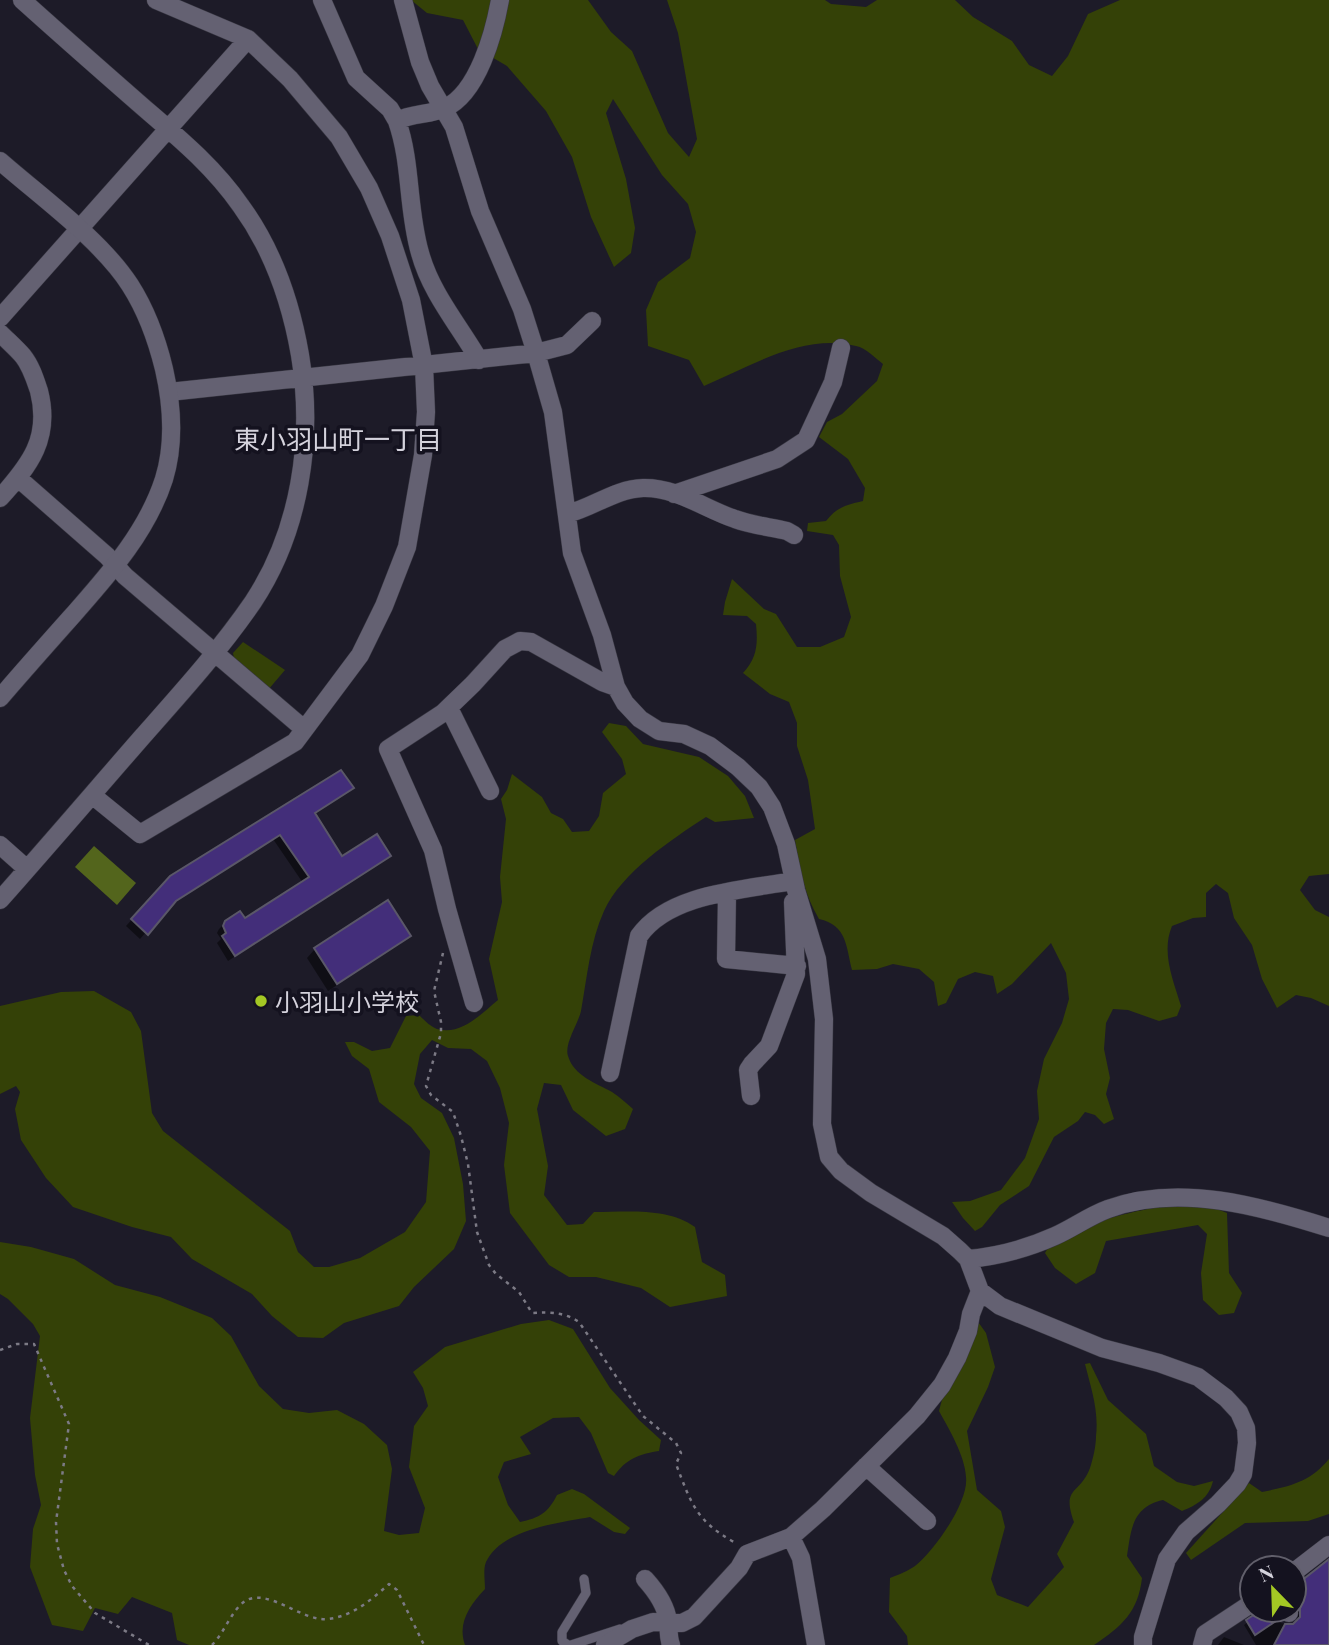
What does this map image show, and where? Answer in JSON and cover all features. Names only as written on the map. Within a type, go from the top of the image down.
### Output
[{"type":"street","points":[[0,900],[216,653],[254,600],[275,561],[292,516],[303,470],[306,422],[304,377],[293,315],[265,247],[243,208],[208,164],[22,0]]},
{"type":"street","points":[[92,795],[140,834],[295,742],[360,655],[384,606],[407,547],[424,455],[424,366],[411,300],[390,236],[369,188],[339,137],[290,79],[248,39],[156,0]]},
{"type":"street","points":[[322,0],[356,78],[390,109],[397,121],[405,145],[411,212],[420,256],[431,285],[479,360]]},
{"type":"street","points":[[403,0],[420,62],[458,138],[480,211],[522,309],[536,354],[552,412],[572,554],[602,635],[616,687],[639,719],[659,731],[684,734],[710,746],[738,767],[759,787],[772,807],[786,844],[793,881],[817,959],[824,1019],[822,1124],[829,1157],[841,1171],[871,1193],[943,1236],[968,1259],[980,1291],[1000,1306],[1091,1344],[1198,1377],[1226,1398],[1239,1412],[1247,1435],[1244,1474],[1219,1504],[1186,1532],[1167,1559],[1143,1637],[1143,1645]]},
{"type":"street","points":[[397,121],[407,116],[445,108],[459,98],[474,78],[500,0]]},
{"type":"street","points":[[0,318],[248,39]]},
{"type":"street","points":[[0,161],[80,230],[130,285],[156,339],[170,392],[171,428],[164,478],[146,521],[116,566],[0,698]]},
{"type":"street","points":[[170,392],[536,354],[567,345],[592,321]]},
{"type":"street","points":[[0,333],[24,358],[35,378],[42,404],[43,429],[36,453],[19,478],[0,498]]},
{"type":"street","points":[[674,494],[778,459],[806,440],[833,382],[841,348]]},
{"type":"street","points":[[19,478],[304,729]]},
{"type":"street","points":[[568,514],[624,491],[642,488],[674,494],[735,519],[794,535]]},
{"type":"street","points":[[474,1003],[433,850],[388,749],[449,708],[505,649],[520,641],[531,642],[602,682],[616,687]]},
{"type":"street","points":[[449,708],[490,791]]},
{"type":"street","points":[[0,845],[27,869]]},
{"type":"street","points":[[610,1073],[639,936],[656,917],[694,899],[793,881]]},
{"type":"street","points":[[751,1096],[748,1070],[769,1046],[796,974],[793,881]]},
{"type":"street","points":[[727,894],[726,959],[797,966]]},
{"type":"street","points":[[968,1259],[1023,1250],[1111,1208],[1158,1198],[1183,1197],[1256,1208],[1329,1228]]},
{"type":"street","points":[[605,1645],[632,1629],[653,1622],[682,1623],[694,1617],[739,1567],[747,1554],[791,1537],[917,1416],[942,1385],[968,1331],[980,1291]]},
{"type":"street","points":[[866,1466],[927,1521]]},
{"type":"street","points":[[791,1537],[801,1558],[816,1645]]},
{"type":"street","points":[[1308,1561],[1329,1545]]},
{"type":"street","points":[[645,1579],[655,1590],[667,1616],[671,1645]]},
{"type":"street","points":[[1202,1645],[1205,1634],[1238,1612]]},
{"type":"lane","points":[[584,1579],[586,1593],[562,1632],[562,1641],[569,1645],[609,1632],[632,1629]]},
{"type":"path","points":[[455,934],[449,936],[436,975],[434,991],[441,1033],[426,1086],[430,1095],[453,1112],[468,1164],[477,1232],[489,1265],[519,1292],[531,1313],[558,1313],[579,1322],[643,1416],[676,1443],[681,1453],[676,1464],[697,1511],[712,1530],[738,1544],[747,1554]]},
{"type":"path","points":[[0,1350],[17,1344],[34,1344],[69,1424],[56,1522],[57,1544],[72,1586],[95,1614],[149,1645]]},
{"type":"path","points":[[212,1645],[243,1602],[252,1598],[280,1603],[309,1618],[328,1619],[357,1611],[389,1584],[397,1590],[424,1645]]},
{"type":"shaded area","points":[[411,0],[588,0],[611,32],[632,51],[668,133],[689,157],[697,139],[678,33],[667,0],[825,0],[831,4],[866,7],[877,0],[955,0],[973,17],[1012,41],[1029,65],[1052,76],[1068,56],[1088,14],[1120,0],[1329,0],[1329,874],[1309,876],[1300,890],[1315,910],[1329,917],[1329,1006],[1296,995],[1277,1008],[1262,979],[1252,945],[1234,918],[1228,893],[1216,884],[1206,893],[1206,917],[1193,918],[1172,926],[1169,936],[1169,966],[1181,1006],[1177,1016],[1159,1021],[1128,1010],[1113,1009],[1106,1023],[1104,1049],[1110,1078],[1106,1094],[1114,1119],[1104,1124],[1095,1115],[1085,1112],[1078,1121],[1054,1137],[1029,1186],[1000,1205],[982,1227],[975,1231],[963,1218],[952,1202],[970,1201],[1001,1190],[1025,1158],[1039,1119],[1037,1091],[1044,1059],[1062,1023],[1069,999],[1066,973],[1051,943],[1012,984],[997,994],[993,976],[975,972],[958,979],[946,1003],[938,1006],[934,982],[919,969],[893,964],[877,969],[852,970],[844,938],[835,926],[819,919],[806,891],[801,871],[795,840],[815,829],[808,780],[797,746],[797,723],[789,702],[770,694],[743,673],[756,650],[756,624],[747,616],[723,615],[732,579],[764,609],[776,614],[797,647],[820,647],[844,637],[851,617],[840,576],[839,545],[833,535],[807,531],[808,523],[826,521],[842,507],[863,501],[865,488],[848,459],[819,437],[827,422],[842,414],[877,381],[883,364],[860,347],[836,343],[817,344],[759,361],[704,386],[689,360],[648,346],[646,310],[658,282],[690,258],[696,232],[688,204],[662,175],[613,99],[606,113],[626,179],[635,228],[631,253],[614,267],[591,217],[572,157],[546,111],[507,66],[478,49],[463,20],[427,13]]},
{"type":"shaded area","points":[[243,642],[285,670],[268,690],[235,664],[233,653]]},
{"type":"shaded area","points":[[609,723],[626,726],[643,744],[699,757],[728,776],[745,796],[754,818],[715,822],[706,817],[663,846],[635,870],[622,883],[604,911],[592,948],[581,1011],[567,1051],[571,1063],[580,1074],[615,1094],[633,1109],[625,1129],[606,1136],[573,1110],[561,1085],[544,1083],[537,1109],[548,1166],[544,1195],[567,1225],[583,1224],[594,1212],[633,1211],[672,1216],[695,1227],[702,1262],[725,1275],[727,1296],[670,1307],[641,1288],[596,1277],[569,1277],[549,1265],[510,1213],[504,1165],[509,1123],[500,1088],[487,1061],[471,1049],[448,1048],[432,1040],[420,1054],[414,1084],[421,1098],[442,1113],[454,1138],[463,1184],[466,1221],[454,1249],[414,1287],[399,1306],[344,1323],[323,1338],[298,1337],[272,1316],[252,1294],[192,1259],[171,1237],[73,1207],[46,1178],[21,1140],[15,1109],[20,1092],[16,1086],[0,1094],[0,1006],[61,992],[94,991],[131,1012],[141,1031],[152,1113],[163,1131],[290,1231],[298,1252],[314,1267],[329,1267],[360,1258],[405,1232],[426,1202],[430,1151],[411,1127],[379,1102],[369,1069],[352,1056],[345,1042],[354,1042],[372,1051],[390,1048],[406,1016],[419,1015],[437,1029],[454,1029],[478,1017],[498,1000],[489,959],[502,902],[500,877],[506,819],[501,799],[512,774],[542,797],[551,813],[563,819],[572,832],[589,831],[599,816],[603,793],[626,774],[622,759],[602,732]]},
{"type":"shaded area","points":[[94,846],[136,883],[117,905],[75,867]]},
{"type":"shaded area","points":[[1168,1205],[1207,1205],[1227,1213],[1229,1273],[1242,1293],[1234,1313],[1219,1315],[1203,1300],[1201,1273],[1207,1234],[1198,1225],[1106,1241],[1095,1273],[1076,1284],[1055,1268],[1045,1253],[1054,1243],[1083,1227],[1120,1215]]},
{"type":"shaded area","points":[[0,1242],[74,1259],[115,1285],[160,1297],[212,1318],[231,1336],[259,1386],[283,1409],[309,1413],[337,1410],[364,1424],[387,1445],[392,1469],[384,1531],[399,1535],[419,1533],[425,1508],[409,1467],[414,1426],[428,1406],[423,1388],[413,1372],[445,1347],[521,1324],[549,1320],[573,1329],[610,1388],[661,1440],[659,1451],[633,1458],[614,1476],[608,1473],[591,1433],[579,1417],[553,1418],[520,1437],[531,1454],[504,1462],[498,1477],[508,1505],[520,1522],[542,1514],[557,1495],[572,1489],[584,1494],[630,1528],[625,1534],[614,1532],[590,1517],[532,1529],[504,1542],[486,1562],[485,1589],[474,1601],[464,1622],[465,1645],[189,1645],[177,1640],[172,1613],[132,1597],[118,1614],[95,1608],[83,1631],[52,1625],[30,1567],[33,1529],[41,1505],[35,1475],[30,1418],[40,1336],[33,1324],[0,1294]]},
{"type":"shaded area","points":[[976,1319],[986,1333],[995,1367],[967,1431],[977,1490],[1001,1511],[1005,1527],[991,1579],[997,1595],[1028,1607],[1064,1567],[1057,1554],[1074,1522],[1071,1496],[1090,1468],[1097,1427],[1085,1364],[1090,1363],[1108,1400],[1146,1434],[1154,1466],[1177,1482],[1194,1486],[1213,1481],[1205,1496],[1187,1509],[1182,1511],[1163,1500],[1153,1503],[1139,1514],[1132,1529],[1127,1556],[1142,1578],[1137,1600],[1127,1617],[1094,1645],[908,1645],[907,1636],[889,1612],[890,1578],[912,1568],[923,1559],[949,1525],[962,1499],[966,1477],[963,1460],[939,1411],[944,1392],[969,1352]]},
{"type":"shaded area","points":[[1329,1459],[1329,1514],[1308,1521],[1245,1523],[1191,1560],[1186,1553],[1249,1483],[1262,1492],[1291,1485],[1315,1473]]},
{"type":"building","points":[[341,770],[354,788],[315,813],[342,856],[377,834],[391,856],[235,956],[222,936],[226,933],[223,926],[225,921],[240,911],[245,918],[309,877],[280,835],[176,901],[148,935],[131,919],[170,876]]},
{"type":"building","points":[[388,900],[411,936],[337,984],[314,948]]},
{"type":"building","points":[[1329,1559],[1329,1645],[1274,1645],[1285,1624],[1308,1624],[1308,1576]]},
{"type":"building","points":[[1248,1624],[1272,1624],[1255,1635]]},
{"type":"place","name":"小羽山小学校","points":[[261,1001]]},
{"type":"district","name":"東小羽山町一丁目","points":[[338,438]]}]
